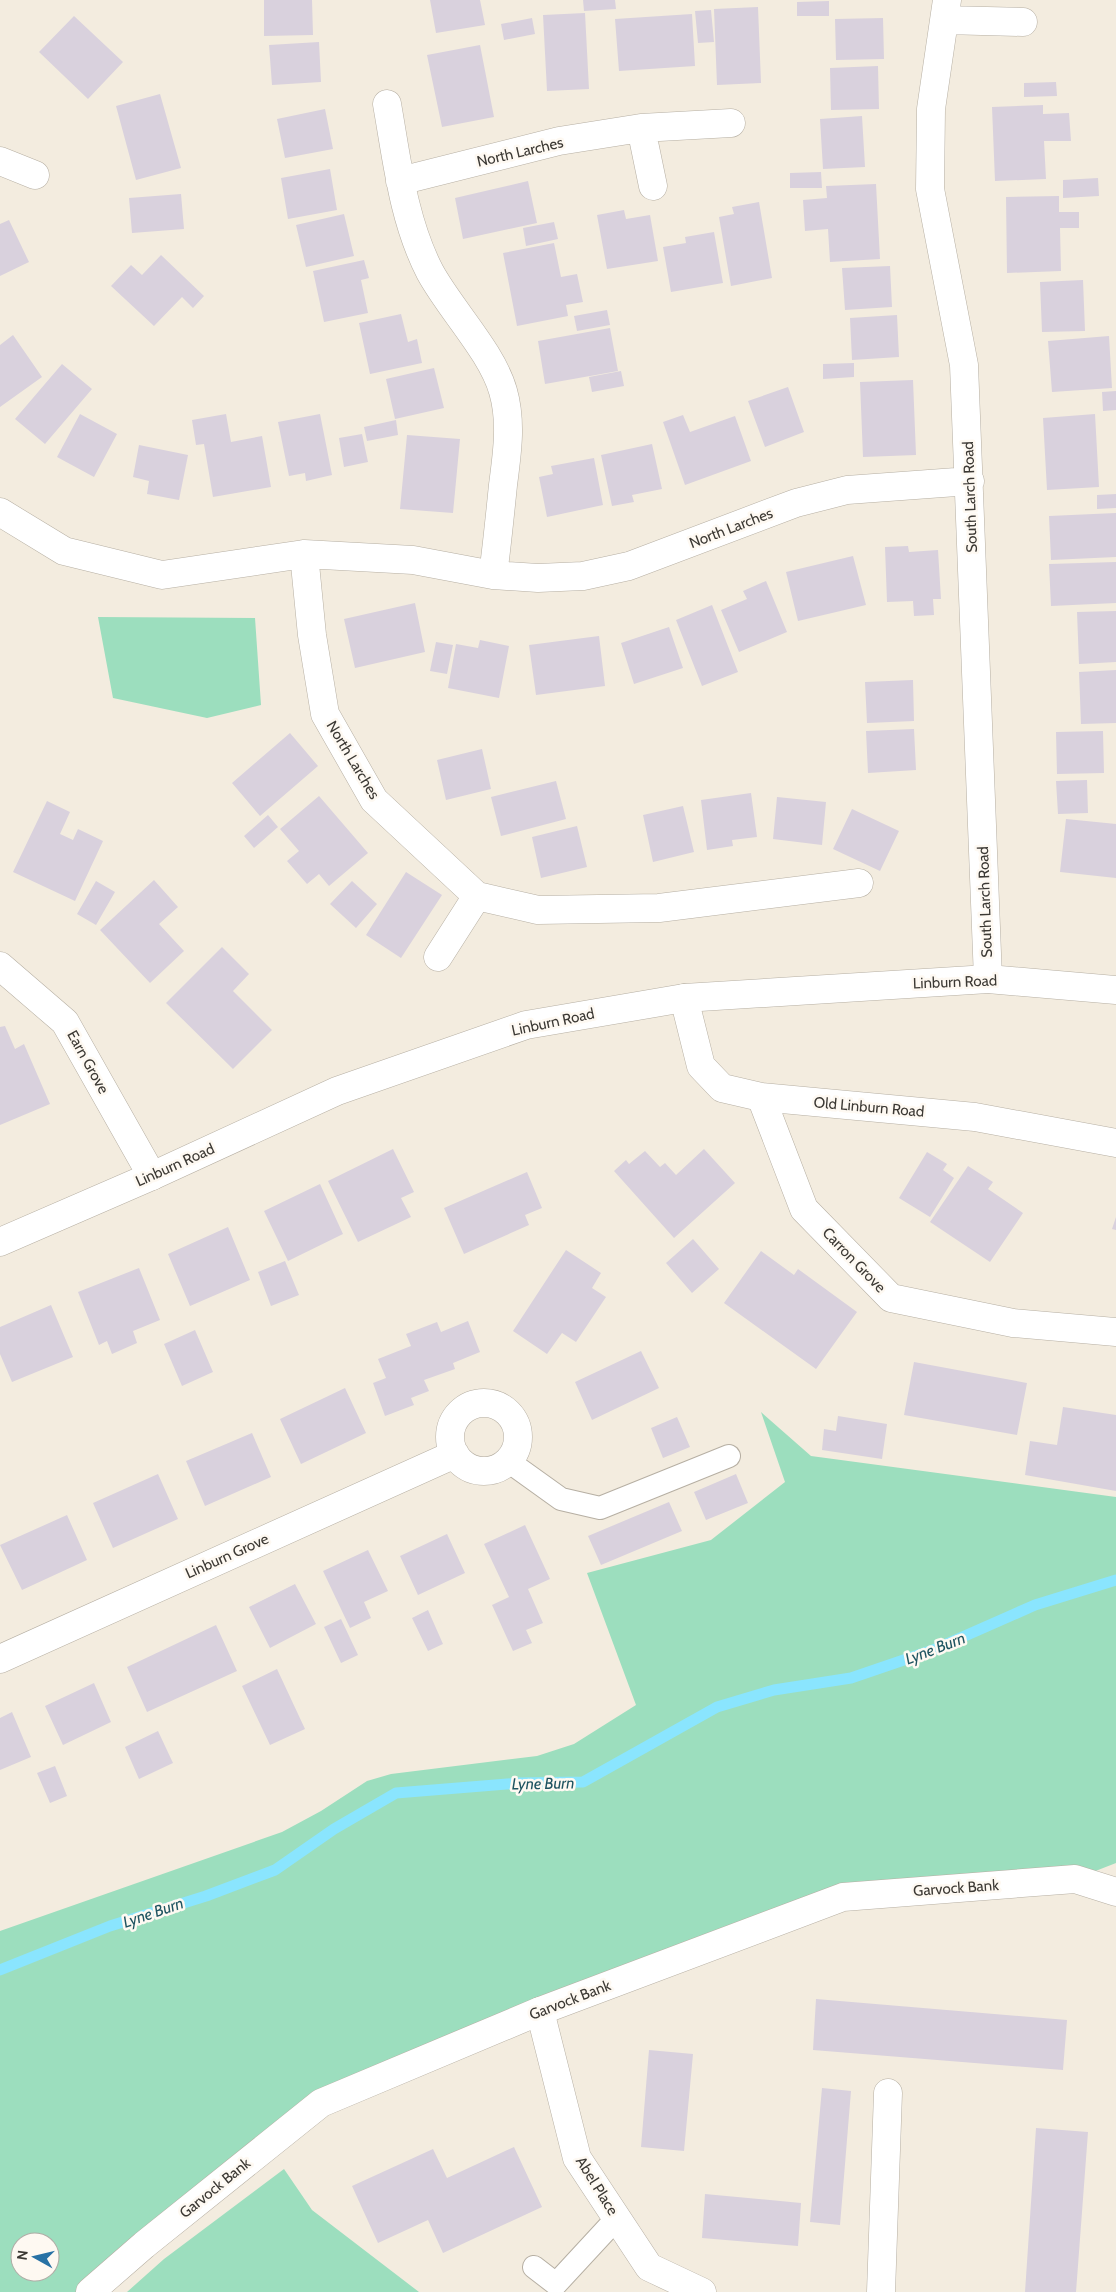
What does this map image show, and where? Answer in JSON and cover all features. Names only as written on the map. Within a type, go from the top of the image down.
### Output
[{"type":"street","name":"South Larch Road","points":[[988,978],[964,365],[930,188],[931,109],[946,10],[1023,22]]},
{"type":"street","points":[[387,104],[400,181],[416,242],[431,272],[493,368],[503,390],[508,437],[493,575]]},
{"type":"street","name":"North Larches","points":[[400,181],[560,142],[641,128],[731,124]]},
{"type":"street","points":[[641,128],[653,186]]},
{"type":"street","points":[[0,161],[35,174]]},
{"type":"street","name":"North Larches","points":[[0,512],[64,551],[162,575],[304,554],[413,560],[493,575],[538,578],[583,576],[629,566],[796,503],[847,490],[970,481]]},
{"type":"street","name":"North Larches","points":[[304,554],[312,635],[325,714],[374,800],[477,896]]},
{"type":"street","points":[[438,956],[477,896],[538,910],[659,908],[858,883]]},
{"type":"street","name":"Earn Grove","points":[[0,966],[65,1022],[152,1176]]},
{"type":"street","name":"Linburn Road","points":[[0,1242],[152,1176],[337,1090],[526,1025],[684,998],[988,978],[1116,990]]},
{"type":"street","name":"Old Linburn Road","points":[[684,998],[701,1066],[722,1088],[761,1097],[975,1117],[1116,1142]]},
{"type":"street","name":"Carron Grove","points":[[761,1097],[804,1209],[891,1298],[1013,1322],[1116,1332]]},
{"type":"street","points":[[487,1402],[506,1410],[517,1428],[516,1449],[508,1461],[493,1470],[482,1471],[462,1463],[455,1454],[450,1444],[453,1423],[466,1407],[476,1403],[487,1402]]},
{"type":"street","name":"Linburn Grove","points":[[0,1659],[455,1454]]},
{"type":"street","name":"Garvock Bank","points":[[90,2292],[144,2245],[321,2103],[540,2011],[843,1897],[1074,1879],[1116,1892]]},
{"type":"street","name":"Abel Place","points":[[540,2011],[577,2158],[649,2267],[702,2292]]},
{"type":"street","points":[[881,2292],[888,2093]]},
{"type":"lane","points":[[508,1461],[561,1499],[600,1508],[730,1456]]},
{"type":"lane","points":[[534,2266],[556,2284],[617,2218]]},
{"type":"green space","points":[[98,617],[255,618],[261,705],[207,718],[113,698]]},
{"type":"green space","points":[[761,1412],[811,1456],[1116,1497],[1116,1863],[1075,1879],[843,1897],[321,2103],[96,2292],[0,2292],[0,1931],[282,1832],[321,1811],[367,1781],[391,1774],[537,1756],[574,1744],[636,1705],[587,1573],[711,1540],[785,1482]]},
{"type":"green space","points":[[284,2169],[312,2210],[419,2292],[127,2292],[164,2259]]},
{"type":"building","points":[[264,0],[312,0],[313,35],[264,36]]},
{"type":"building","points":[[430,0],[480,0],[485,25],[436,33]]},
{"type":"building","points":[[583,0],[615,0],[616,9],[584,11]]},
{"type":"building","points":[[829,1],[829,16],[797,16],[797,2]]},
{"type":"building","points":[[758,7],[761,83],[717,85],[714,9]]},
{"type":"building","points":[[711,10],[714,42],[698,43],[695,11]]},
{"type":"building","points":[[585,13],[589,89],[547,91],[543,15]]},
{"type":"building","points":[[692,14],[695,66],[619,71],[615,19]]},
{"type":"building","points":[[74,16],[123,62],[88,99],[39,52]]},
{"type":"building","points":[[532,18],[535,34],[504,40],[501,24]]},
{"type":"building","points":[[883,18],[884,59],[836,60],[835,19]]},
{"type":"building","points":[[319,42],[321,82],[272,85],[269,45]]},
{"type":"building","points":[[480,45],[494,117],[442,127],[427,55]]},
{"type":"building","points":[[878,66],[879,109],[831,110],[830,68]]},
{"type":"building","points":[[1056,82],[1057,96],[1024,97],[1024,83]]},
{"type":"building","points":[[160,94],[181,168],[136,180],[116,106]]},
{"type":"building","points":[[1043,105],[1043,114],[1069,113],[1071,141],[1044,141],[1046,179],[995,181],[992,107]]},
{"type":"building","points":[[325,109],[333,149],[285,158],[277,119]]},
{"type":"building","points":[[862,116],[865,167],[823,169],[820,119]]},
{"type":"building","points":[[330,169],[337,210],[288,219],[281,178]]},
{"type":"building","points":[[821,172],[822,188],[790,188],[790,173]]},
{"type":"building","points":[[1098,178],[1099,196],[1063,198],[1063,180]]},
{"type":"building","points":[[528,181],[537,223],[463,239],[455,198]]},
{"type":"building","points":[[876,184],[880,259],[830,262],[828,229],[805,231],[803,200],[827,198],[826,186]]},
{"type":"building","points":[[181,194],[184,229],[132,233],[129,198]]},
{"type":"building","points":[[1059,196],[1059,212],[1079,212],[1079,228],[1060,228],[1061,271],[1007,273],[1006,197]]},
{"type":"building","points":[[759,202],[772,278],[731,286],[719,217],[734,214],[732,207]]},
{"type":"building","points":[[624,210],[626,219],[650,215],[658,261],[607,269],[597,215]]},
{"type":"building","points":[[344,214],[354,256],[306,267],[296,225]]},
{"type":"building","points":[[9,220],[29,262],[0,276],[0,224]]},
{"type":"building","points":[[554,222],[558,239],[526,246],[523,228]]},
{"type":"building","points":[[714,232],[723,283],[671,292],[663,247],[686,243],[685,237]]},
{"type":"building","points":[[554,243],[561,277],[577,274],[583,302],[566,305],[568,316],[517,326],[503,253]]},
{"type":"building","points":[[161,255],[204,296],[193,308],[182,297],[154,326],[111,286],[131,265],[142,275]]},
{"type":"building","points":[[364,260],[369,278],[361,280],[368,313],[324,322],[313,271]]},
{"type":"building","points":[[890,266],[892,307],[845,310],[842,268]]},
{"type":"building","points":[[1083,280],[1085,331],[1042,332],[1040,282]]},
{"type":"building","points":[[607,310],[610,325],[577,331],[574,316]]},
{"type":"building","points":[[401,314],[408,342],[417,339],[422,363],[370,374],[359,323]]},
{"type":"building","points":[[897,315],[899,357],[852,360],[850,318]]},
{"type":"building","points":[[610,328],[618,371],[545,384],[538,341]]},
{"type":"building","points":[[13,335],[42,377],[0,407],[0,345]]},
{"type":"building","points":[[1109,336],[1112,388],[1052,392],[1048,341]]},
{"type":"building","points":[[854,363],[854,377],[823,379],[823,364]]},
{"type":"building","points":[[62,364],[92,389],[45,444],[15,419]]},
{"type":"building","points":[[434,368],[444,408],[395,419],[386,379]]},
{"type":"building","points":[[621,371],[624,386],[592,392],[589,377]]},
{"type":"building","points":[[913,380],[916,455],[863,457],[860,382]]},
{"type":"building","points":[[788,387],[804,432],[765,447],[748,401]]},
{"type":"building","points":[[1116,391],[1116,410],[1103,411],[1102,392]]},
{"type":"building","points":[[80,414],[117,434],[94,477],[57,457]]},
{"type":"building","points":[[226,414],[231,442],[262,436],[271,487],[213,497],[204,444],[196,445],[192,420]]},
{"type":"building","points":[[320,414],[332,475],[306,481],[305,473],[289,476],[278,422]]},
{"type":"building","points":[[1095,414],[1099,487],[1047,490],[1043,418]]},
{"type":"building","points":[[683,415],[690,432],[735,416],[751,461],[685,485],[663,422]]},
{"type":"building","points":[[396,420],[398,435],[367,441],[364,427]]},
{"type":"building","points":[[362,434],[368,462],[344,467],[339,438]]},
{"type":"building","points":[[407,435],[460,439],[453,513],[400,509]]},
{"type":"building","points":[[652,444],[662,489],[632,495],[634,502],[612,506],[601,455]]},
{"type":"building","points":[[139,445],[188,455],[179,500],[147,494],[149,481],[133,477]]},
{"type":"building","points":[[594,458],[603,505],[547,517],[539,477],[553,474],[551,466]]},
{"type":"building","points":[[1116,494],[1116,508],[1097,509],[1097,495]]},
{"type":"building","points":[[1116,513],[1116,557],[1051,560],[1049,516]]},
{"type":"building","points":[[908,546],[909,552],[938,550],[941,599],[933,599],[934,615],[914,616],[913,601],[887,602],[885,547]]},
{"type":"building","points":[[853,556],[866,605],[798,621],[786,572]]},
{"type":"building","points":[[1116,562],[1116,603],[1051,606],[1049,564]]},
{"type":"building","points":[[766,581],[787,632],[739,652],[721,610],[747,599],[743,591]]},
{"type":"building","points":[[415,603],[425,652],[355,668],[344,619]]},
{"type":"building","points":[[712,605],[738,672],[702,686],[676,620]]},
{"type":"building","points":[[1116,611],[1116,662],[1079,664],[1077,612]]},
{"type":"building","points":[[669,627],[683,668],[634,684],[621,643]]},
{"type":"building","points":[[599,636],[605,686],[536,695],[529,645]]},
{"type":"building","points":[[480,640],[509,646],[499,698],[448,688],[456,644],[478,648]]},
{"type":"building","points":[[436,642],[453,645],[447,674],[430,671]]},
{"type":"building","points":[[1116,670],[1116,723],[1081,724],[1079,672]]},
{"type":"building","points":[[913,680],[914,721],[867,723],[865,682]]},
{"type":"building","points":[[914,729],[916,770],[868,773],[866,731]]},
{"type":"building","points":[[1103,731],[1104,773],[1057,774],[1056,732]]},
{"type":"building","points":[[290,733],[318,766],[260,816],[232,783]]},
{"type":"building","points":[[482,749],[491,789],[446,800],[437,760]]},
{"type":"building","points":[[1087,780],[1088,813],[1058,814],[1056,781]]},
{"type":"building","points":[[556,781],[566,819],[501,836],[491,797]]},
{"type":"building","points":[[751,793],[757,837],[732,840],[733,846],[707,850],[701,800]]},
{"type":"building","points":[[319,796],[368,853],[329,886],[319,874],[307,884],[287,861],[299,851],[280,829]]},
{"type":"building","points":[[777,797],[826,802],[822,845],[773,839]]},
{"type":"building","points":[[47,801],[70,812],[60,834],[73,840],[78,829],[103,841],[75,901],[13,872]]},
{"type":"building","points":[[683,806],[694,852],[653,862],[643,815]]},
{"type":"building","points":[[852,809],[899,831],[880,871],[833,849]]},
{"type":"building","points":[[268,815],[278,827],[254,848],[244,836]]},
{"type":"building","points":[[1066,819],[1116,824],[1116,878],[1060,872]]},
{"type":"building","points":[[577,826],[587,867],[541,878],[532,837]]},
{"type":"building","points":[[406,872],[442,895],[401,958],[366,935]]},
{"type":"building","points":[[154,880],[178,907],[159,924],[184,951],[150,983],[100,930]]},
{"type":"building","points":[[96,881],[115,892],[96,925],[77,914]]},
{"type":"building","points":[[352,881],[377,904],[356,928],[330,904]]},
{"type":"building","points":[[222,947],[249,974],[233,991],[272,1030],[233,1069],[166,1003]]},
{"type":"building","points":[[5,1026],[15,1049],[24,1044],[50,1104],[0,1125],[0,1027]]},
{"type":"building","points":[[393,1149],[414,1192],[401,1198],[411,1217],[358,1242],[328,1181]]},
{"type":"building","points":[[704,1149],[735,1183],[674,1238],[614,1171],[626,1160],[629,1164],[645,1151],[660,1167],[665,1163],[676,1175]]},
{"type":"building","points":[[927,1152],[947,1164],[943,1170],[954,1178],[930,1217],[899,1198]]},
{"type":"building","points":[[968,1166],[993,1182],[988,1189],[1023,1213],[990,1262],[930,1222]]},
{"type":"building","points":[[527,1172],[542,1208],[525,1215],[529,1225],[464,1254],[444,1208]]},
{"type":"building","points":[[320,1184],[343,1234],[288,1261],[264,1211]]},
{"type":"building","points":[[1116,1217],[1116,1230],[1112,1229]]},
{"type":"building","points":[[228,1227],[250,1280],[190,1306],[168,1254]]},
{"type":"building","points":[[693,1239],[719,1269],[692,1293],[666,1263]]},
{"type":"building","points":[[566,1250],[601,1273],[592,1288],[606,1297],[576,1342],[562,1333],[547,1354],[513,1331]]},
{"type":"building","points":[[761,1251],[794,1275],[798,1269],[857,1312],[816,1369],[724,1303]]},
{"type":"building","points":[[285,1261],[299,1295],[271,1306],[258,1272]]},
{"type":"building","points":[[139,1268],[160,1320],[133,1331],[137,1343],[112,1354],[107,1341],[99,1345],[78,1292]]},
{"type":"building","points":[[51,1305],[73,1357],[12,1382],[0,1354],[0,1327]]},
{"type":"building","points":[[468,1321],[480,1352],[453,1363],[455,1369],[424,1380],[429,1391],[411,1398],[414,1405],[385,1416],[373,1383],[386,1378],[378,1359],[411,1346],[406,1334],[437,1322],[441,1332]]},
{"type":"building","points":[[195,1330],[213,1372],[182,1386],[164,1344]]},
{"type":"building","points":[[641,1351],[659,1388],[592,1420],[575,1382]]},
{"type":"building","points":[[914,1362],[1027,1383],[1017,1435],[904,1415]]},
{"type":"building","points":[[345,1388],[366,1433],[301,1464],[280,1419]]},
{"type":"building","points":[[1063,1407],[1116,1415],[1116,1491],[1025,1475],[1030,1441],[1057,1445]]},
{"type":"building","points":[[838,1416],[887,1424],[882,1459],[822,1450],[824,1429],[836,1431]]},
{"type":"building","points":[[677,1417],[690,1447],[663,1458],[651,1428]]},
{"type":"building","points":[[252,1433],[271,1477],[205,1506],[186,1461]]},
{"type":"building","points":[[158,1474],[178,1519],[113,1548],[93,1503]]},
{"type":"building","points":[[736,1474],[748,1503],[706,1520],[694,1492]]},
{"type":"building","points":[[669,1502],[682,1531],[601,1565],[588,1536]]},
{"type":"building","points":[[67,1515],[87,1560],[22,1590],[0,1545]]},
{"type":"building","points":[[525,1525],[550,1579],[528,1589],[543,1623],[526,1630],[532,1643],[513,1651],[492,1605],[509,1597],[484,1544]]},
{"type":"building","points":[[447,1534],[465,1573],[418,1595],[400,1556]]},
{"type":"building","points":[[368,1550],[388,1591],[364,1602],[371,1618],[350,1628],[323,1571]]},
{"type":"building","points":[[295,1584],[316,1624],[270,1648],[249,1607]]},
{"type":"building","points":[[428,1610],[443,1644],[428,1651],[412,1618]]},
{"type":"building","points":[[341,1619],[358,1655],[341,1663],[324,1627]]},
{"type":"building","points":[[216,1625],[237,1671],[147,1712],[127,1667]]},
{"type":"building","points":[[277,1669],[305,1729],[270,1745],[242,1686]]},
{"type":"building","points":[[94,1683],[111,1722],[63,1745],[45,1706]]},
{"type":"building","points":[[12,1712],[31,1757],[0,1770],[0,1718]]},
{"type":"building","points":[[158,1731],[173,1763],[139,1779],[125,1747]]},
{"type":"building","points":[[55,1766],[67,1796],[50,1803],[37,1773]]},
{"type":"building","points":[[816,1999],[1067,2020],[1063,2070],[813,2050]]},
{"type":"building","points":[[649,2050],[693,2054],[684,2151],[641,2147]]},
{"type":"building","points":[[822,2088],[851,2091],[840,2225],[810,2222]]},
{"type":"building","points":[[1036,2128],[1088,2132],[1076,2292],[1025,2292]]},
{"type":"building","points":[[514,2147],[542,2207],[443,2253],[428,2220],[378,2243],[352,2186],[433,2149],[447,2178]]},
{"type":"building","points":[[705,2194],[801,2203],[798,2246],[702,2238]]},
{"type":"waterway","name":"Lyne Burn","points":[[0,1970],[110,1926],[206,1896],[275,1870],[334,1829],[396,1793],[519,1783],[583,1782],[717,1707],[774,1690],[851,1678],[933,1650],[1035,1605],[1116,1580]]}]
